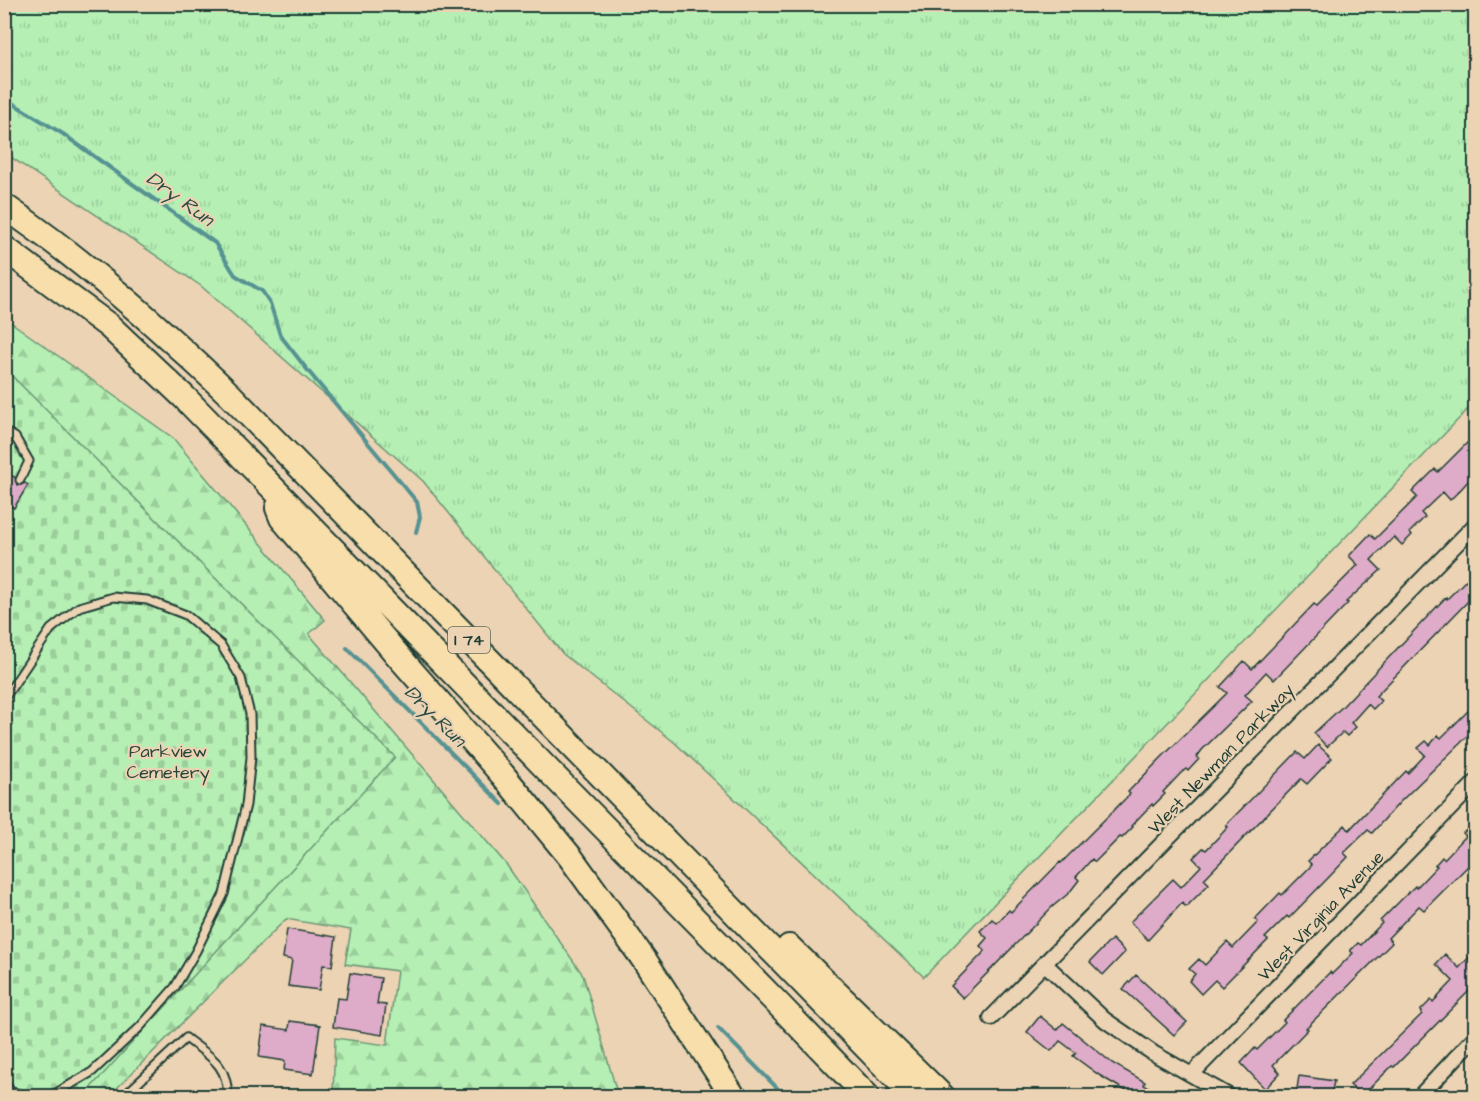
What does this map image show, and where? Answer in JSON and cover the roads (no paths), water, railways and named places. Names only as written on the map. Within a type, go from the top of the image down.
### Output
[{"type":"highway","name":"I 74","points":[[4,206],[66,249],[199,366],[914,1096]]},
{"type":"highway","name":"I 74","points":[[4,248],[109,326],[184,397],[867,1096]]},
{"type":"highway","points":[[266,481],[282,518],[571,858],[645,961],[733,1096]]},
{"type":"highway","points":[[501,672],[577,748],[808,964],[942,1096]]},
{"type":"street","name":"West Newman Parkway","points":[[991,1018],[1476,524]]},
{"type":"street","name":"West Virginia Avenue","points":[[1192,1074],[1476,782]]},
{"type":"street","points":[[1045,964],[1105,1020],[1153,1053],[1229,1096]]},
{"type":"street","points":[[1420,1096],[1476,1036]]},
{"type":"lane","points":[[4,431],[15,437],[29,461],[20,480]]},
{"type":"lane","points":[[4,699],[51,629],[79,607],[114,597],[147,600],[186,615],[221,645],[241,678],[250,714],[251,757],[246,805],[224,894],[196,951],[175,987],[140,1027],[92,1072],[51,1096]]},
{"type":"lane","points":[[124,1096],[186,1038],[220,1065],[227,1082],[228,1096]]},
{"type":"lane","points":[[4,1079],[10,1091],[26,1096]]},
{"type":"waterway","name":"Dry Run","points":[[4,98],[63,134],[215,243],[235,275],[262,291],[270,303],[280,335],[417,502],[420,517],[416,532]]},
{"type":"waterway","name":"Dry Run","points":[[347,648],[502,804]]},
{"type":"waterway","name":"Dry Run","points":[[718,1028],[785,1096]]},
{"type":"park label","name":"Parkview Cemetery","points":[[168,762]]}]
